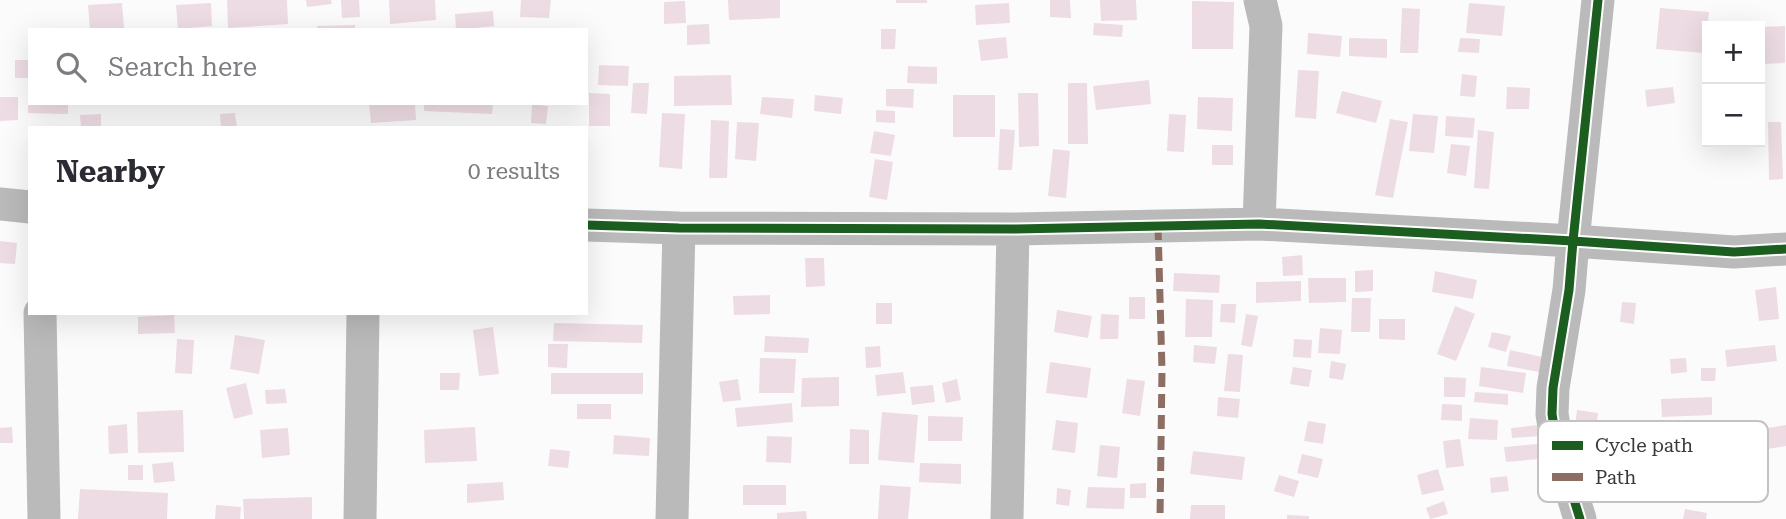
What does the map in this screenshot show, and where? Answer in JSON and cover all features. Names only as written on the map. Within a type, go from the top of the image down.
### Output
[{"type":"street","points":[[1259,224],[1266,26],[1260,0]]},
{"type":"street","points":[[1553,421],[1553,388],[1569,290],[1598,0]]},
{"type":"street","points":[[0,204],[28,207]]},
{"type":"street","points":[[588,225],[1013,229],[1259,224],[1734,251],[1786,249]]},
{"type":"street","points":[[672,519],[679,228]]},
{"type":"street","points":[[1007,519],[1013,229]]},
{"type":"street","points":[[40,315],[44,519]]},
{"type":"street","points":[[360,519],[363,315]]},
{"type":"street","points":[[1575,502],[1580,519]]},
{"type":"building","points":[[227,0],[287,0],[288,24],[228,28]]},
{"type":"building","points":[[306,0],[331,0],[332,4],[307,7]]},
{"type":"building","points":[[341,0],[359,0],[360,17],[342,18]]},
{"type":"building","points":[[389,0],[435,0],[436,20],[390,24]]},
{"type":"building","points":[[521,0],[551,0],[549,18],[520,17]]},
{"type":"building","points":[[728,0],[780,0],[780,18],[729,20]]},
{"type":"building","points":[[896,0],[927,0],[927,3],[896,3]]},
{"type":"building","points":[[1050,0],[1070,0],[1071,18],[1050,17]]},
{"type":"building","points":[[1100,0],[1136,0],[1137,20],[1101,21]]},
{"type":"building","points":[[685,1],[686,23],[664,24],[664,2]]},
{"type":"building","points":[[1192,1],[1234,2],[1233,49],[1192,49]]},
{"type":"building","points":[[122,3],[124,28],[90,28],[88,5]]},
{"type":"building","points":[[211,3],[212,26],[178,28],[176,5]]},
{"type":"building","points":[[1009,3],[1010,23],[976,25],[975,5]]},
{"type":"building","points":[[1469,3],[1505,6],[1502,36],[1466,33]]},
{"type":"building","points":[[1402,8],[1420,9],[1418,53],[1400,53]]},
{"type":"building","points":[[1660,8],[1709,12],[1708,21],[1702,21],[1702,53],[1656,49]]},
{"type":"building","points":[[493,11],[494,26],[456,28],[455,14]]},
{"type":"building","points":[[1094,23],[1123,25],[1122,37],[1093,35]]},
{"type":"building","points":[[709,24],[710,44],[687,45],[687,25]]},
{"type":"building","points":[[355,25],[355,28],[317,28]]},
{"type":"building","points":[[1785,26],[1785,63],[1765,64],[1765,27]]},
{"type":"building","points":[[881,29],[896,29],[895,49],[881,49]]},
{"type":"building","points":[[1308,33],[1342,36],[1340,57],[1307,54]]},
{"type":"building","points":[[1006,37],[1008,58],[981,61],[978,40]]},
{"type":"building","points":[[1349,38],[1387,39],[1387,58],[1349,56]]},
{"type":"building","points":[[1460,38],[1480,39],[1479,53],[1458,52]]},
{"type":"building","points":[[15,60],[28,60],[28,78],[15,78]]},
{"type":"building","points":[[599,65],[629,66],[628,86],[598,85]]},
{"type":"building","points":[[908,66],[937,67],[937,84],[907,83]]},
{"type":"building","points":[[1298,70],[1319,71],[1316,119],[1295,117]]},
{"type":"building","points":[[1462,74],[1477,76],[1475,97],[1460,96]]},
{"type":"building","points":[[731,75],[732,105],[674,106],[674,76]]},
{"type":"building","points":[[1149,80],[1151,104],[1096,110],[1093,86]]},
{"type":"building","points":[[633,83],[649,83],[647,114],[631,113]]},
{"type":"building","points":[[1068,83],[1087,83],[1088,144],[1068,144]]},
{"type":"building","points":[[1507,87],[1530,88],[1529,109],[1506,109]]},
{"type":"building","points":[[1673,87],[1675,103],[1647,107],[1645,90]]},
{"type":"building","points":[[886,89],[914,89],[913,108],[886,106]]},
{"type":"building","points":[[1342,91],[1382,101],[1376,123],[1336,113]]},
{"type":"building","points":[[589,93],[610,94],[610,126],[589,126]]},
{"type":"building","points":[[1018,93],[1038,93],[1039,146],[1019,147]]},
{"type":"building","points":[[815,95],[843,98],[841,114],[814,111]]},
{"type":"building","points":[[953,95],[995,95],[995,137],[953,137]]},
{"type":"building","points":[[0,97],[18,97],[18,120],[0,121]]},
{"type":"building","points":[[762,97],[794,99],[792,118],[760,114]]},
{"type":"building","points":[[1198,97],[1233,98],[1232,131],[1197,129]]},
{"type":"building","points":[[28,105],[68,105],[68,114],[28,113]]},
{"type":"building","points":[[369,105],[415,105],[416,120],[371,123]]},
{"type":"building","points":[[424,105],[493,105],[492,114],[424,111]]},
{"type":"building","points":[[532,105],[548,106],[546,124],[531,123]]},
{"type":"building","points":[[876,110],[895,111],[895,123],[876,122]]},
{"type":"building","points":[[235,113],[237,126],[221,126],[220,114]]},
{"type":"building","points":[[662,113],[685,114],[682,169],[659,167]]},
{"type":"building","points":[[101,114],[101,126],[81,126],[80,115]]},
{"type":"building","points":[[1169,114],[1186,115],[1184,152],[1167,151]]},
{"type":"building","points":[[1413,114],[1438,116],[1434,153],[1409,151]]},
{"type":"building","points":[[1446,116],[1475,118],[1473,138],[1445,136]]},
{"type":"building","points":[[1390,119],[1408,122],[1393,198],[1375,195]]},
{"type":"building","points":[[711,120],[729,121],[727,178],[709,178]]},
{"type":"building","points":[[737,122],[759,123],[756,161],[735,159]]},
{"type":"building","points":[[1768,122],[1781,122],[1783,179],[1769,180]]},
{"type":"building","points":[[1000,129],[1015,130],[1012,170],[998,170]]},
{"type":"building","points":[[1478,130],[1494,132],[1489,189],[1474,188]]},
{"type":"building","points":[[874,131],[895,135],[891,156],[870,153]]},
{"type":"building","points":[[1451,144],[1470,146],[1466,176],[1447,173]]},
{"type":"building","points":[[1212,145],[1233,145],[1233,165],[1212,165]]},
{"type":"building","points":[[1053,149],[1070,151],[1066,198],[1048,196]]},
{"type":"building","points":[[875,159],[893,162],[887,200],[869,197]]},
{"type":"building","points":[[0,241],[17,243],[15,264],[0,263]]},
{"type":"building","points":[[1302,255],[1303,275],[1283,276],[1282,257]]},
{"type":"building","points":[[805,258],[824,258],[825,286],[806,287]]},
{"type":"building","points":[[1373,270],[1373,291],[1355,292],[1355,271]]},
{"type":"building","points":[[1435,271],[1477,280],[1473,299],[1432,292]]},
{"type":"building","points":[[1174,273],[1220,275],[1219,293],[1173,291]]},
{"type":"building","points":[[1308,278],[1346,278],[1346,302],[1309,303]]},
{"type":"building","points":[[1301,281],[1301,301],[1256,303],[1256,282]]},
{"type":"building","points":[[1776,287],[1779,319],[1759,321],[1755,290]]},
{"type":"building","points":[[770,295],[770,314],[734,315],[733,296]]},
{"type":"building","points":[[1129,297],[1145,297],[1145,319],[1129,319]]},
{"type":"building","points":[[1352,298],[1371,298],[1370,332],[1351,332]]},
{"type":"building","points":[[1186,299],[1213,300],[1212,337],[1185,337]]},
{"type":"building","points":[[1622,302],[1636,303],[1634,324],[1620,322]]},
{"type":"building","points":[[876,303],[892,303],[892,324],[876,324]]},
{"type":"building","points":[[1221,304],[1236,304],[1235,323],[1220,322]]},
{"type":"building","points":[[1455,306],[1475,314],[1456,361],[1437,354]]},
{"type":"building","points":[[1057,310],[1092,316],[1088,338],[1054,332]]},
{"type":"building","points":[[1101,314],[1119,315],[1118,339],[1100,339]]},
{"type":"building","points":[[1246,314],[1258,316],[1252,347],[1241,345]]},
{"type":"building","points":[[174,315],[175,333],[138,334],[138,317]]},
{"type":"building","points":[[1379,319],[1405,319],[1405,340],[1379,339]]},
{"type":"building","points":[[554,323],[643,325],[642,343],[553,341]]},
{"type":"building","points":[[493,327],[499,374],[479,376],[473,330]]},
{"type":"building","points":[[1320,328],[1342,330],[1340,354],[1318,353]]},
{"type":"building","points":[[1492,332],[1511,336],[1506,352],[1488,347]]},
{"type":"building","points":[[235,335],[265,340],[259,374],[230,369]]},
{"type":"building","points":[[765,336],[809,338],[808,353],[764,352]]},
{"type":"building","points":[[177,339],[194,340],[192,374],[175,373]]},
{"type":"building","points":[[1294,339],[1312,340],[1311,358],[1293,357]]},
{"type":"building","points":[[548,344],[568,344],[567,368],[548,367]]},
{"type":"building","points":[[1194,345],[1217,347],[1215,364],[1193,362]]},
{"type":"building","points":[[1775,345],[1777,361],[1727,367],[1725,350]]},
{"type":"building","points":[[880,346],[881,367],[866,368],[865,347]]},
{"type":"building","points":[[1510,350],[1542,357],[1539,372],[1507,366]]},
{"type":"building","points":[[1228,354],[1243,355],[1240,392],[1224,391]]},
{"type":"building","points":[[760,358],[796,359],[794,393],[759,393]]},
{"type":"building","points":[[1686,358],[1687,372],[1671,374],[1670,359]]},
{"type":"building","points":[[1331,361],[1346,364],[1343,380],[1329,378]]},
{"type":"building","points":[[1050,362],[1091,368],[1087,398],[1046,393]]},
{"type":"building","points":[[1293,367],[1312,370],[1309,387],[1290,384]]},
{"type":"building","points":[[1481,367],[1526,373],[1523,393],[1479,386]]},
{"type":"building","points":[[1701,368],[1716,368],[1715,381],[1701,381]]},
{"type":"building","points":[[903,372],[906,393],[877,396],[875,375]]},
{"type":"building","points":[[440,373],[460,373],[459,390],[440,390]]},
{"type":"building","points":[[551,373],[643,373],[643,394],[551,394]]},
{"type":"building","points":[[839,377],[839,406],[801,407],[802,378]]},
{"type":"building","points":[[1444,377],[1466,378],[1465,397],[1444,397]]},
{"type":"building","points":[[738,379],[741,400],[723,402],[719,382]]},
{"type":"building","points":[[957,379],[961,400],[946,403],[942,383]]},
{"type":"building","points":[[1127,379],[1145,381],[1140,416],[1122,413]]},
{"type":"building","points":[[246,383],[253,414],[234,419],[226,388]]},
{"type":"building","points":[[933,385],[935,402],[912,405],[910,387]]},
{"type":"building","points":[[285,389],[287,403],[266,404],[265,390]]},
{"type":"building","points":[[1475,392],[1508,394],[1508,405],[1474,402]]},
{"type":"building","points":[[1218,397],[1240,399],[1238,418],[1217,416]]},
{"type":"building","points":[[1712,397],[1712,415],[1662,417],[1661,399]]},
{"type":"building","points":[[792,403],[793,422],[737,427],[735,408]]},
{"type":"building","points":[[577,404],[611,404],[611,419],[577,419]]},
{"type":"building","points":[[1442,404],[1462,405],[1462,421],[1441,420]]},
{"type":"building","points":[[183,410],[184,452],[138,453],[137,412]]},
{"type":"building","points":[[1577,410],[1598,413],[1597,421],[1576,421]]},
{"type":"building","points":[[882,412],[918,415],[914,463],[878,460]]},
{"type":"building","points":[[928,416],[963,417],[962,441],[928,441]]},
{"type":"building","points":[[1470,418],[1498,420],[1497,440],[1468,439]]},
{"type":"building","points":[[1056,420],[1078,423],[1075,453],[1052,450]]},
{"type":"building","points":[[1308,421],[1326,424],[1323,444],[1304,441]]},
{"type":"building","points":[[127,424],[128,453],[109,454],[108,426]]},
{"type":"building","points":[[1538,425],[1538,436],[1512,438],[1511,428]]},
{"type":"building","points":[[1786,425],[1786,446],[1768,449],[1768,428]]},
{"type":"building","points":[[12,427],[13,443],[0,443],[0,428]]},
{"type":"building","points":[[475,427],[477,461],[425,463],[424,430]]},
{"type":"building","points":[[288,428],[290,455],[262,458],[260,430]]},
{"type":"building","points":[[850,429],[869,430],[869,464],[849,464]]},
{"type":"building","points":[[614,435],[650,438],[649,456],[613,454]]},
{"type":"building","points":[[767,436],[792,437],[791,463],[766,462]]},
{"type":"building","points":[[1460,439],[1464,466],[1446,468],[1443,441]]},
{"type":"building","points":[[1537,444],[1538,459],[1506,462],[1504,447]]},
{"type":"building","points":[[1100,445],[1120,447],[1117,478],[1097,476]]},
{"type":"building","points":[[550,449],[570,451],[568,468],[548,466]]},
{"type":"building","points":[[1193,451],[1245,457],[1242,480],[1190,474]]},
{"type":"building","points":[[1302,454],[1323,459],[1318,478],[1297,473]]},
{"type":"building","points":[[173,462],[175,481],[154,483],[152,464]]},
{"type":"building","points":[[920,463],[961,464],[961,484],[919,482]]},
{"type":"building","points":[[128,465],[143,465],[143,480],[128,480]]},
{"type":"building","points":[[1438,469],[1444,490],[1422,495],[1417,475]]},
{"type":"building","points":[[1279,475],[1299,481],[1294,497],[1274,491]]},
{"type":"building","points":[[1507,476],[1509,491],[1491,493],[1490,478]]},
{"type":"building","points":[[503,482],[504,500],[467,503],[467,484]]},
{"type":"building","points":[[1146,483],[1146,498],[1130,498],[1130,484]]},
{"type":"building","points":[[743,485],[786,485],[786,505],[743,505]]},
{"type":"building","points":[[880,485],[911,487],[908,519],[878,519]]},
{"type":"building","points":[[1088,487],[1125,488],[1124,509],[1086,508]]},
{"type":"building","points":[[1057,488],[1071,490],[1069,506],[1056,504]]},
{"type":"building","points":[[80,489],[168,493],[167,519],[78,519]]},
{"type":"building","points":[[312,497],[312,519],[244,519],[243,499]]},
{"type":"building","points":[[1444,501],[1448,514],[1430,519],[1426,508]]},
{"type":"building","points":[[216,505],[241,507],[240,519],[215,519]]},
{"type":"building","points":[[1191,505],[1225,505],[1225,519],[1190,519]]},
{"type":"building","points":[[1685,509],[1707,513],[1706,519],[1683,519]]},
{"type":"building","points":[[806,511],[807,519],[777,519],[777,513]]},
{"type":"building","points":[[1287,515],[1309,516],[1309,519],[1287,519]]},
{"type":"marked path","points":[[1158,226],[1162,370],[1160,519]]},
{"type":"cycle path","points":[[588,225],[1013,229],[1259,224],[1573,241],[1598,0]]},
{"type":"cycle path","points":[[1553,421],[1553,388],[1569,290],[1573,241],[1734,252],[1786,249]]},
{"type":"cycle path","points":[[1575,502],[1580,519]]}]
